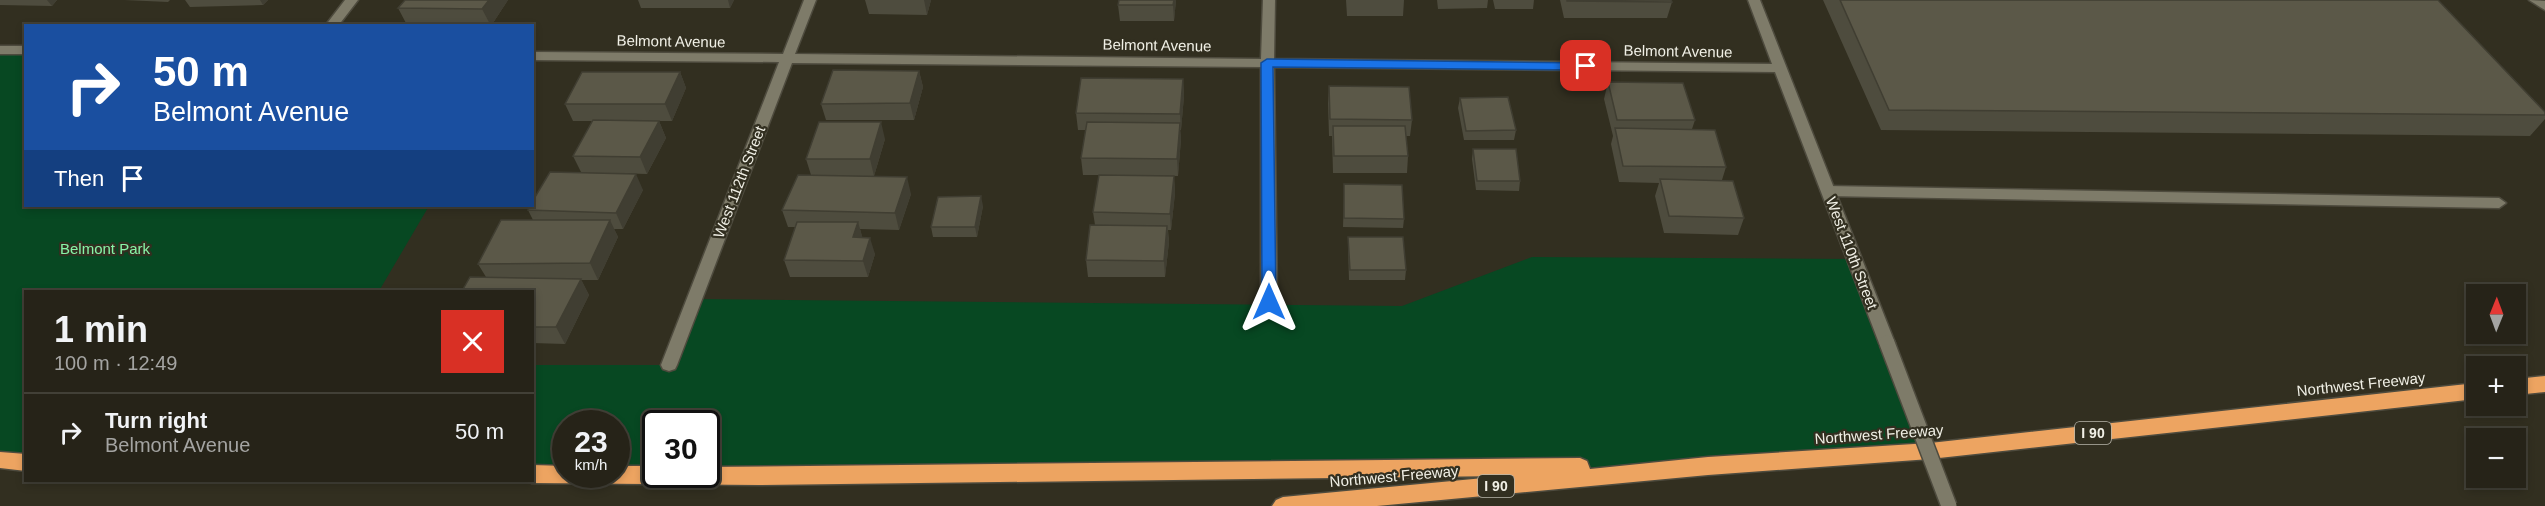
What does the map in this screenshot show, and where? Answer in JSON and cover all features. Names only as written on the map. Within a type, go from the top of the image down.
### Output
[{"type":"highway","points":[[2526,386],[2545,384]]},
{"type":"highway","name":"Northwest Freeway","points":[[1283,506],[1708,466],[1930,451],[2466,392]]},
{"type":"highway","points":[[0,460],[24,463]]},
{"type":"highway","points":[[534,474],[758,476],[1708,466]]},
{"type":"street","points":[[333,24],[352,0]]},
{"type":"street","name":"West 112th Street","points":[[669,365],[810,0]]},
{"type":"street","points":[[1269,0],[1267,63],[1269,302]]},
{"type":"street","name":"West 110th Street","points":[[1754,0],[1949,506]]},
{"type":"street","points":[[2535,0],[2545,6]]},
{"type":"street","points":[[0,50],[24,50]]},
{"type":"street","name":"Belmont Avenue","points":[[534,56],[1780,68]]},
{"type":"street","points":[[1828,191],[2499,203]]},
{"type":"green space","name":"Belmont Park","points":[[0,50],[24,50],[24,207],[428,207],[380,290],[24,290],[24,463],[0,460]]},
{"type":"green space","points":[[1532,257],[1854,259],[1930,451],[1708,466],[720,476],[720,410],[642,410],[642,475],[630,475],[630,410],[552,410],[552,474],[534,474],[534,365],[669,365],[694,299],[1402,306]]},
{"type":"building","points":[[405,0],[489,0],[482,9],[398,8]]},
{"type":"building","points":[[1119,0],[1174,0],[1173,5],[1118,5]]},
{"type":"building","points":[[1671,0],[1672,2],[1567,1]]},
{"type":"building","points":[[1840,0],[2438,0],[2545,112],[2545,115],[1889,110]]},
{"type":"building","points":[[833,70],[919,71],[910,103],[821,104]]},
{"type":"building","points":[[582,72],[680,72],[665,104],[565,104]]},
{"type":"building","points":[[1081,78],[1183,79],[1180,114],[1076,113]]},
{"type":"building","points":[[1608,82],[1683,83],[1695,120],[1617,120]]},
{"type":"building","points":[[1329,86],[1409,87],[1412,120],[1330,119]]},
{"type":"building","points":[[1508,97],[1516,130],[1466,131],[1460,98]]},
{"type":"building","points":[[593,120],[659,121],[640,157],[573,156]]},
{"type":"building","points":[[819,122],[881,122],[870,159],[806,159]]},
{"type":"building","points":[[1087,122],[1180,123],[1177,159],[1081,158]]},
{"type":"building","points":[[1333,126],[1405,126],[1408,156],[1334,156]]},
{"type":"building","points":[[1615,128],[1715,130],[1726,167],[1623,166]]},
{"type":"building","points":[[1473,149],[1516,149],[1520,181],[1477,181]]},
{"type":"building","points":[[550,172],[636,174],[616,213],[528,210],[530,207],[534,207],[534,199]]},
{"type":"building","points":[[798,175],[907,177],[895,213],[782,210]]},
{"type":"building","points":[[1099,175],[1174,176],[1170,214],[1093,212]]},
{"type":"building","points":[[1660,179],[1733,181],[1744,218],[1669,216]]},
{"type":"building","points":[[1344,184],[1402,185],[1404,219],[1344,218]]},
{"type":"building","points":[[981,196],[975,227],[931,227],[938,197]]},
{"type":"building","points":[[501,220],[610,220],[590,263],[478,264]]},
{"type":"building","points":[[797,222],[858,222],[853,237],[870,238],[863,261],[784,260]]},
{"type":"building","points":[[1090,225],[1167,226],[1164,261],[1086,260]]},
{"type":"building","points":[[1348,237],[1403,237],[1406,270],[1350,270]]},
{"type":"building","points":[[470,277],[581,279],[556,327],[534,327],[534,290],[463,290]]},
{"type":"route","points":[[1269,302],[1267,63],[1586,66]]}]
